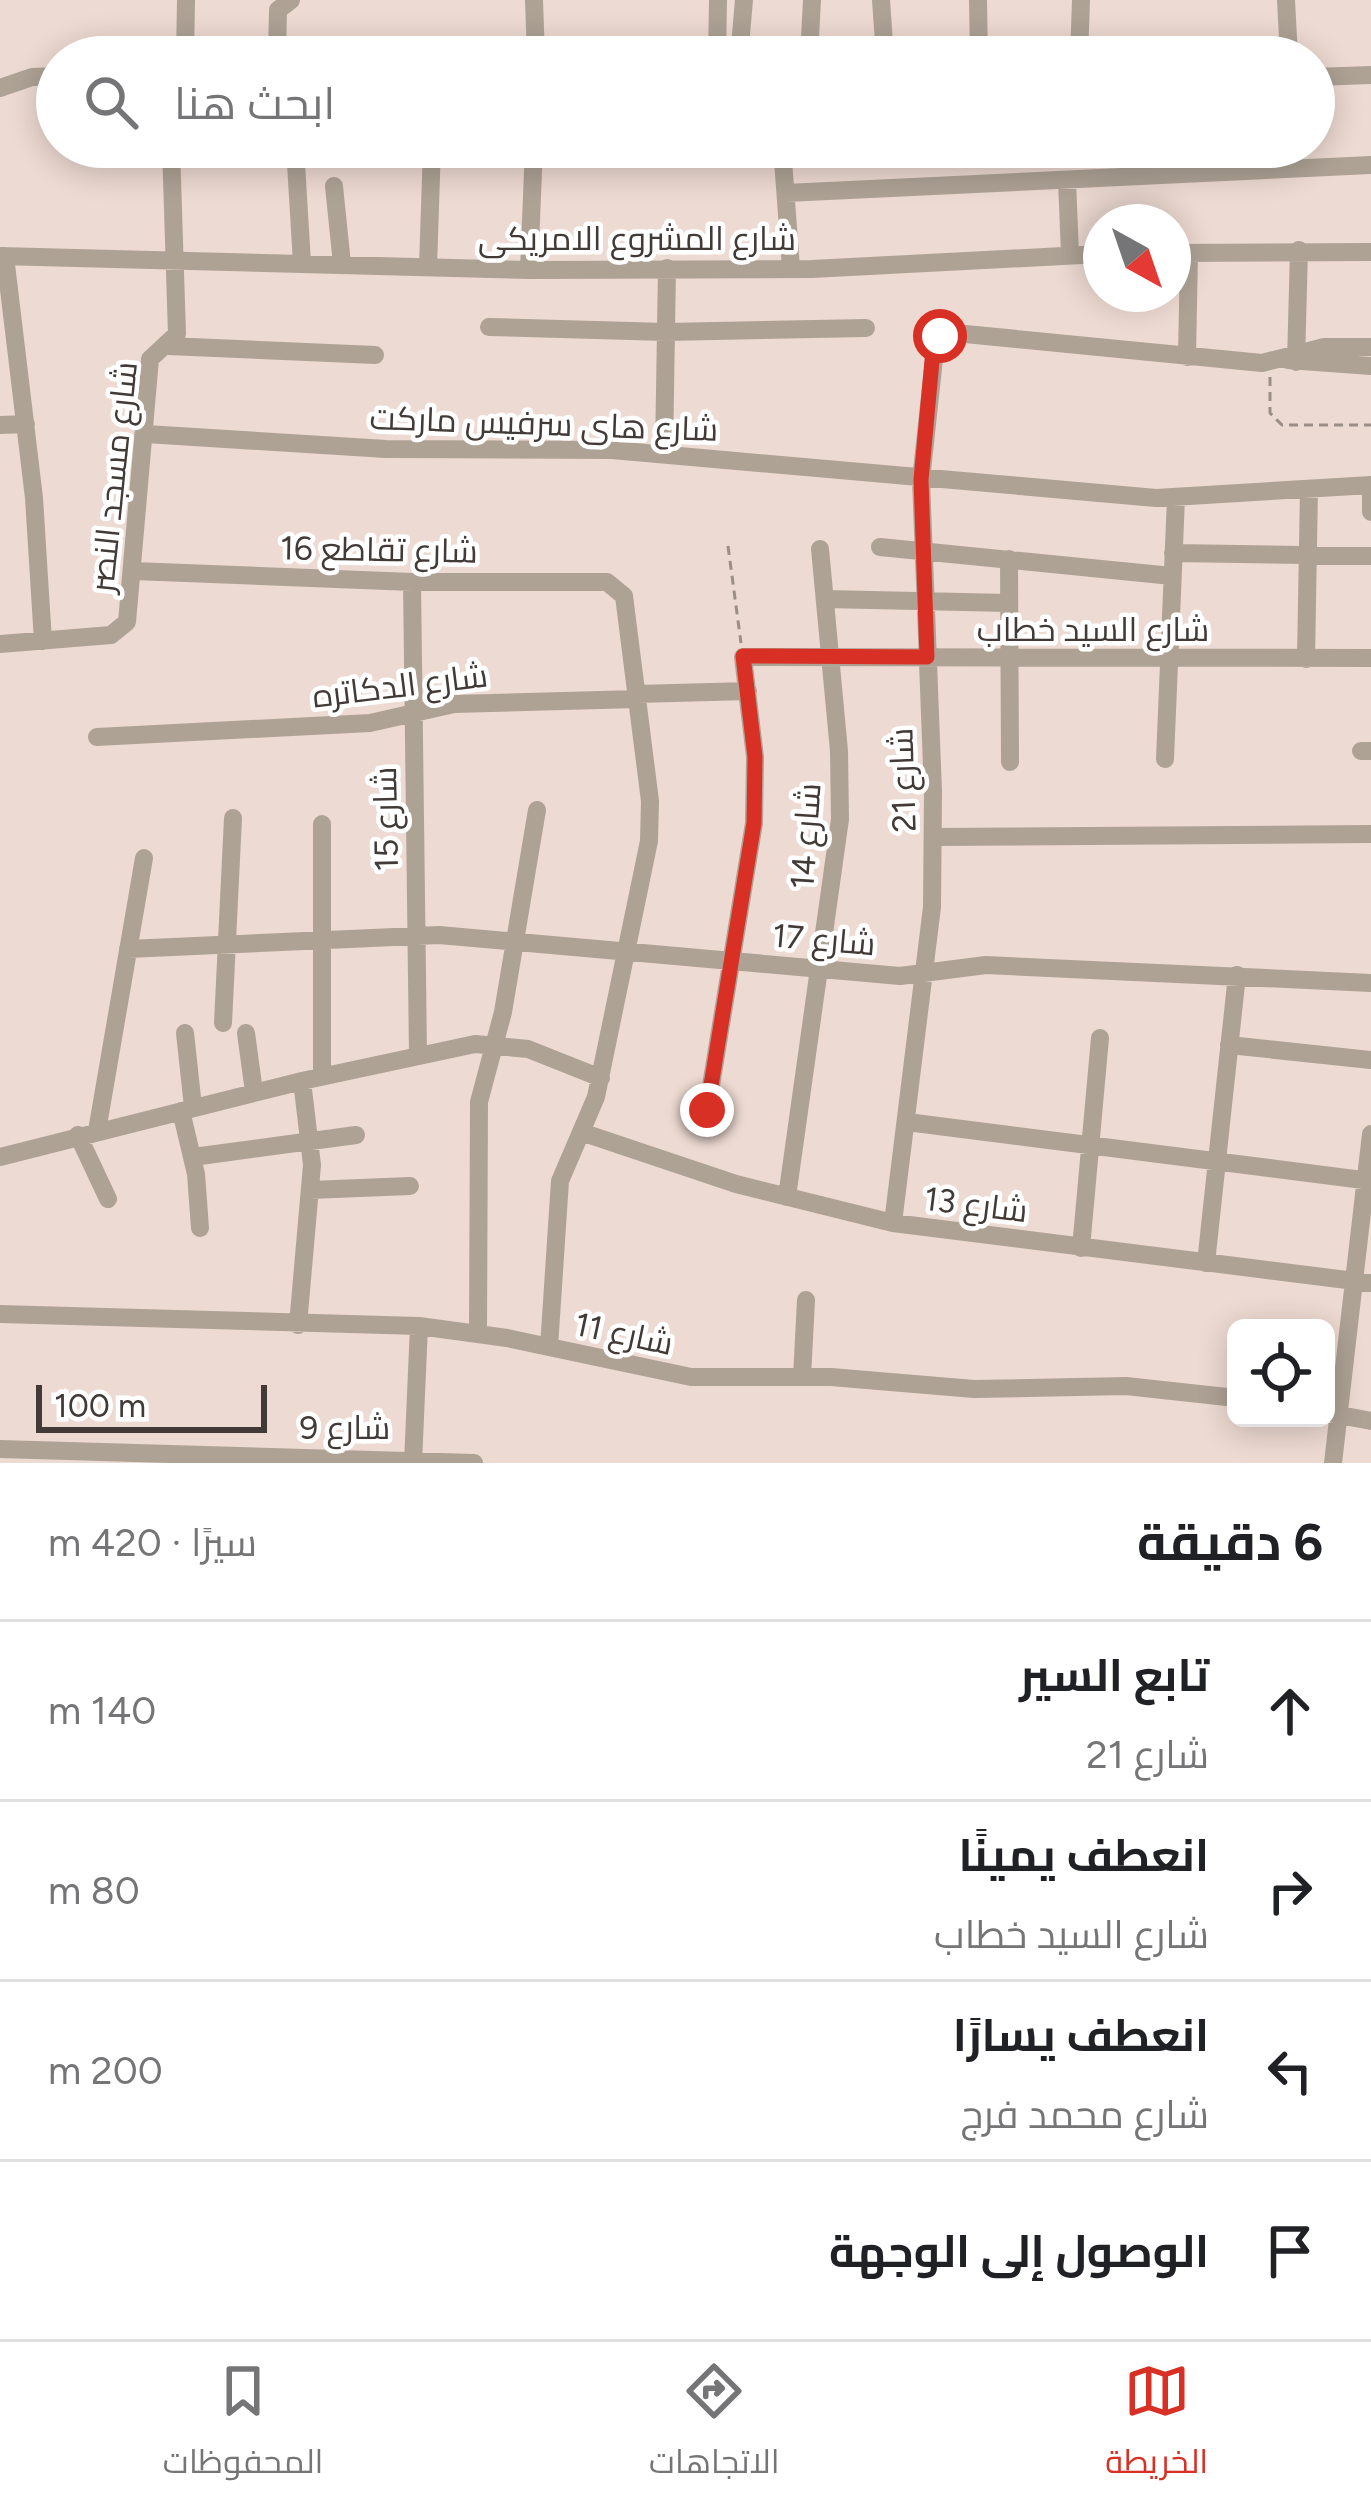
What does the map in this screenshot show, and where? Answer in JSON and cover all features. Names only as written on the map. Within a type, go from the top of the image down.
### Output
[{"type":"street","points":[[185,36],[186,0]]},
{"type":"street","points":[[277,36],[278,10],[292,0]]},
{"type":"street","points":[[534,0],[535,36]]},
{"type":"street","points":[[717,36],[718,0]]},
{"type":"street","points":[[741,36],[744,0]]},
{"type":"street","points":[[810,36],[812,0]]},
{"type":"street","points":[[881,0],[884,36]]},
{"type":"street","points":[[978,0],[979,36]]},
{"type":"street","points":[[1080,36],[1081,0]]},
{"type":"street","points":[[1286,0],[1288,36]]},
{"type":"street","points":[[1335,76],[1371,75]]},
{"type":"street","points":[[0,88],[36,77]]},
{"type":"street","points":[[1335,167],[1371,165]]},
{"type":"street","name":"شارع مسجد النصر","points":[[0,644],[121,630],[129,616],[151,355],[168,346],[177,334],[171,168]]},
{"type":"street","points":[[296,168],[302,263]]},
{"type":"street","points":[[428,267],[431,168]]},
{"type":"street","points":[[529,270],[533,168]]},
{"type":"street","points":[[784,168],[791,268]]},
{"type":"street","points":[[786,194],[1314,168]]},
{"type":"street","points":[[1067,181],[1070,254]]},
{"type":"street","points":[[334,186],[342,264]]},
{"type":"street","points":[[1288,360],[1300,250]]},
{"type":"street","points":[[1191,253],[1371,252]]},
{"type":"street","name":"شارع المشروع الامريكى","points":[[3,256],[529,270],[791,268],[1083,254]]},
{"type":"street","points":[[3,256],[6,315],[26,424],[43,641]]},
{"type":"street","points":[[664,453],[668,268]]},
{"type":"street","points":[[1184,312],[1187,357],[1363,357]]},
{"type":"street","points":[[489,326],[666,332],[866,328]]},
{"type":"street","name":"شارع 21","points":[[893,1223],[927,973],[934,837],[921,480],[933,350],[940,336],[966,334],[1187,357]]},
{"type":"street","points":[[168,346],[375,355]]},
{"type":"street","points":[[0,425],[26,424]]},
{"type":"street","name":"شارع هاى سرفيس ماركت","points":[[146,434],[386,448],[664,453],[921,480],[1176,498],[1371,485]]},
{"type":"street","points":[[1371,485],[1371,512]]},
{"type":"street","points":[[1306,659],[1309,489]]},
{"type":"street","points":[[1165,759],[1176,498]]},
{"type":"street","points":[[880,547],[1172,576]]},
{"type":"street","name":"شارع 14","points":[[787,1197],[840,819],[820,549]]},
{"type":"street","points":[[1173,553],[1371,556]]},
{"type":"street","points":[[1009,559],[1010,762]]},
{"type":"street","name":"شارع تقاطع 16","points":[[134,571],[412,582],[599,581],[620,589],[637,696]]},
{"type":"street","name":"شارع 15","points":[[412,582],[418,1055]]},
{"type":"street","points":[[825,599],[1010,603]]},
{"type":"street","points":[[707,1110],[754,823],[755,757],[743,656]]},
{"type":"street","name":"شارع السيد خطاب","points":[[743,656],[1168,661],[1371,658]]},
{"type":"street","name":"شارع الدكاتره","points":[[97,737],[347,725],[454,704],[748,691]]},
{"type":"street","points":[[549,1347],[560,1181],[584,1133],[601,1078],[651,821],[637,696]]},
{"type":"street","points":[[478,1333],[479,1102],[537,810]]},
{"type":"street","points":[[223,1023],[233,818]]},
{"type":"street","points":[[322,824],[322,1076]]},
{"type":"street","points":[[934,837],[1371,834]]},
{"type":"street","points":[[108,1198],[88,1133],[144,858]]},
{"type":"street","name":"شارع 17","points":[[128,950],[417,934],[901,976],[986,964],[1371,983]]},
{"type":"street","points":[[1206,1263],[1237,975]]},
{"type":"street","points":[[185,1033],[187,1109],[200,1228]]},
{"type":"street","points":[[246,1033],[254,1092]]},
{"type":"street","points":[[1081,1248],[1100,1038]]},
{"type":"street","points":[[0,1157],[322,1076],[494,1043],[528,1049],[601,1078]]},
{"type":"street","points":[[1229,1046],[1371,1060]]},
{"type":"street","points":[[298,1324],[311,1138],[302,1081]]},
{"type":"street","points":[[907,1122],[1368,1180]]},
{"type":"street","name":"شارع 13","points":[[584,1133],[787,1197],[893,1223],[1361,1282]]},
{"type":"street","points":[[1335,1399],[1361,1282],[1371,1134]]},
{"type":"street","points":[[193,1156],[356,1135]]},
{"type":"street","points":[[310,1190],[410,1186]]},
{"type":"street","points":[[802,1377],[806,1300]]},
{"type":"street","name":"شارع 11","points":[[0,1314],[419,1326],[478,1333],[691,1377],[802,1377],[974,1389],[1126,1386],[1227,1396]]},
{"type":"street","points":[[413,1460],[419,1326]]},
{"type":"street","points":[[1335,1414],[1371,1421]]},
{"type":"street","points":[[1332,1427],[1333,1463]]},
{"type":"street","name":"شارع 9","points":[[0,1449],[33,1456],[474,1463]]},
{"type":"path","points":[[1288,360],[1269,407],[1277,422],[1371,425]]},
{"type":"path","points":[[728,547],[743,656]]},
{"type":"route","points":[[707,1110],[754,823],[755,757],[743,656],[927,657],[922,455],[933,350],[940,336]]}]
